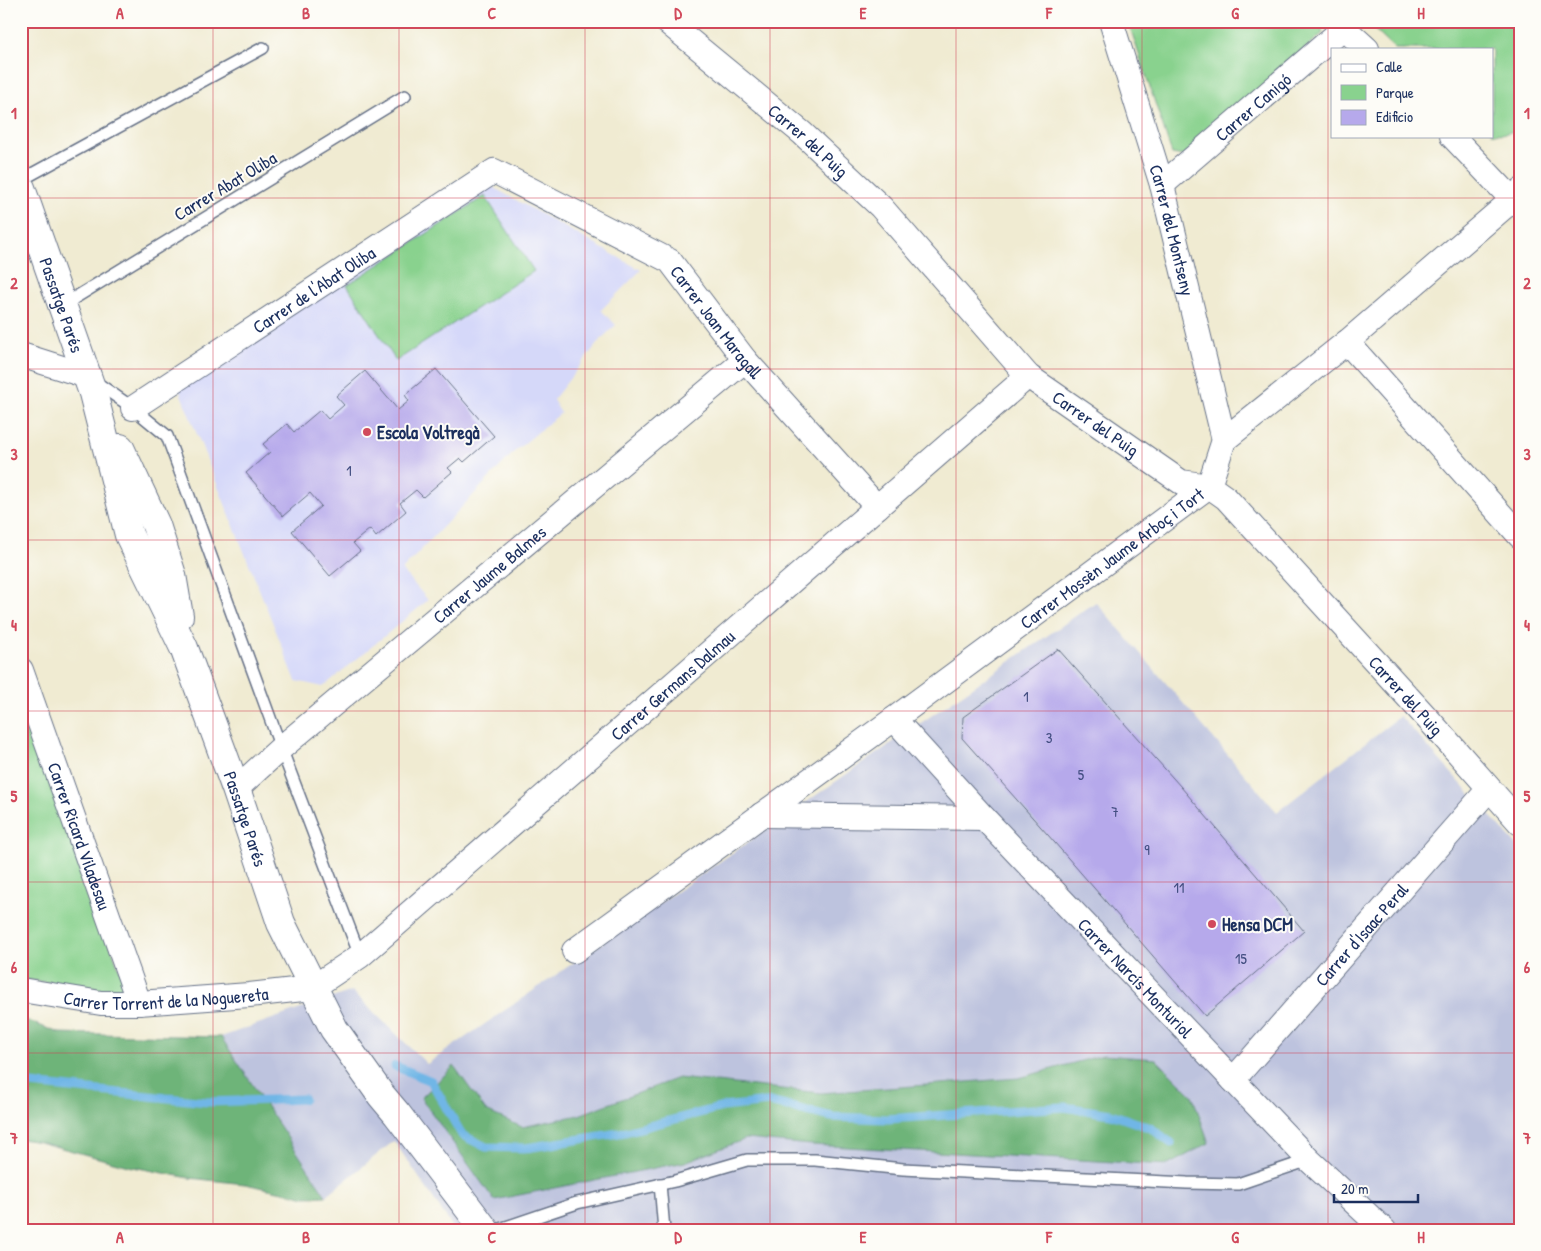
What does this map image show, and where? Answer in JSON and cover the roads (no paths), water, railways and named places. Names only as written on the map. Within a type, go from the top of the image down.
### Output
[{"type":"street","name":"Carrer del Puig","points":[[666,21],[802,133],[882,208],[1028,376],[1181,482],[1209,486],[1226,498],[1428,719],[1520,823]]},
{"type":"street","name":"Carrer del Montseny","points":[[1112,21],[1162,185],[1224,440]]},
{"type":"street","name":"Carrer Canigó","points":[[1162,185],[1340,24]]},
{"type":"street","points":[[1340,24],[1365,48]]},
{"type":"street","points":[[1224,440],[1347,342],[1517,198],[1454,138]]},
{"type":"street","name":"Carrer Joan Maragall","points":[[494,171],[670,261],[745,360],[877,507]]},
{"type":"street","name":"Carrer de l'Abat Oliba","points":[[133,408],[494,171]]},
{"type":"street","name":"Passatge Parés","points":[[21,188],[90,384],[129,535],[184,648],[236,789],[281,923],[334,1029],[361,1068],[485,1230]]},
{"type":"street","points":[[1347,342],[1520,536]]},
{"type":"street","points":[[21,355],[90,384]]},
{"type":"street","name":"Carrer Jaume Balmes","points":[[236,789],[281,748],[745,360]]},
{"type":"street","name":"Carrer Germans Dalmau","points":[[312,988],[360,956],[1028,376]]},
{"type":"street","name":"Carrer Mossèn Jaume Arboç i Tort","points":[[574,951],[894,719],[1209,486],[1224,440]]},
{"type":"street","name":"Carrer Ricard Viladesau","points":[[21,670],[139,1003]]},
{"type":"street","name":"Carrer Narcís Monturiol","points":[[894,719],[984,818],[1309,1160],[1384,1230]]},
{"type":"street","name":"Carrer d'Isaac Peral","points":[[1233,1080],[1490,789]]},
{"type":"street","points":[[761,815],[984,818]]},
{"type":"street","name":"Carrer Torrent de la Noguereta","points":[[21,990],[101,1003],[139,1003],[249,995],[312,988]]},
{"type":"lane","points":[[21,180],[263,48]]},
{"type":"lane","name":"Carrer Abat Oliba","points":[[63,305],[405,96]]},
{"type":"lane","points":[[90,384],[133,408],[167,436],[281,748],[360,956]]},
{"type":"lane","points":[[497,1230],[577,1203],[660,1184],[747,1160],[815,1160],[903,1169],[1187,1184],[1238,1184],[1309,1160]]},
{"type":"lane","points":[[660,1184],[664,1230]]},
{"type":"waterway","points":[[395,1066],[431,1081],[462,1135],[486,1147],[526,1148],[625,1132],[723,1107],[769,1102],[832,1117],[887,1119],[1064,1107],[1111,1114],[1151,1128],[1171,1143]]},
{"type":"waterway","points":[[21,1083],[207,1102],[304,1099]]},
{"type":"place","name":"Escola Voltregà","points":[[367,432]]},
{"type":"place","name":"Hensa DCM","points":[[1212,924]]}]
